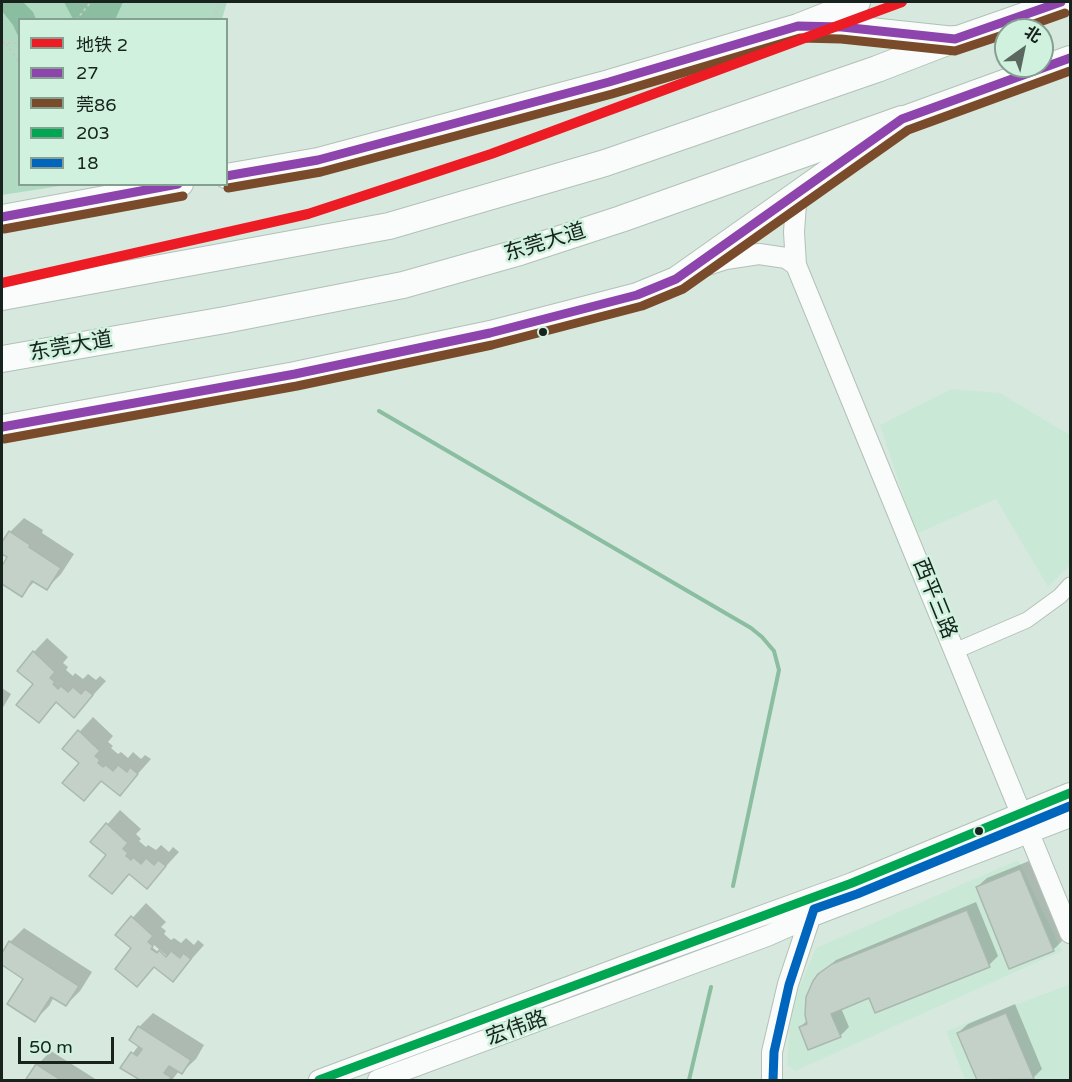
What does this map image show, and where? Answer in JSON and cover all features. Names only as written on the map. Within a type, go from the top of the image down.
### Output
[{"type":"highway","points":[[2,297],[389,226],[605,163],[877,69],[955,39]]},
{"type":"highway","name":"东莞大道","points":[[2,359],[225,320],[403,285],[520,252],[621,219],[902,119]]},
{"type":"main road","points":[[228,176],[318,160],[609,82],[798,26],[858,2]]},
{"type":"main road","points":[[798,26],[842,27],[955,39],[1025,9],[1061,2]]},
{"type":"main road","name":"东莞大道","points":[[1054,64],[1071,58]]},
{"type":"main road","points":[[1054,72],[1071,70]]},
{"type":"main road","name":"东莞大道","points":[[902,119],[1015,78]]},
{"type":"main road","points":[[2,427],[295,374],[490,333],[637,295],[687,272],[902,119]]},
{"type":"main road","points":[[2,217],[170,186]]},
{"type":"street","name":"西平三路","points":[[801,191],[796,204],[794,232],[796,265],[1071,933]]},
{"type":"street","points":[[687,272],[726,259],[759,254],[786,258],[796,265]]},
{"type":"street","points":[[956,651],[1027,620],[1071,585]]},
{"type":"street","points":[[761,1080],[762,1050],[777,982],[808,909],[1071,793]]},
{"type":"street","points":[[808,909],[1071,817]]},
{"type":"street","points":[[772,1080],[772,1052],[808,909]]},
{"type":"street","name":"宏伟路","points":[[320,1080],[759,916],[808,909]]},
{"type":"street","name":"宏伟路","points":[[378,1080],[767,936],[808,909]]},
{"type":"path","points":[[78,18],[91,2]]},
{"type":"path","points":[[206,2],[219,3],[215,18]]},
{"type":"path","points":[[2,41],[18,43]]},
{"type":"path","points":[[2,41],[18,61]]},
{"type":"shaded area","points":[[2,2],[227,2],[222,18],[18,18],[18,186],[60,186],[2,195]]},
{"type":"shaded area","points":[[2,2],[23,2],[36,18],[18,18],[18,36],[2,11]]},
{"type":"shaded area","points":[[64,2],[123,2],[116,18],[72,18]]},
{"type":"shaded area","points":[[951,389],[1000,393],[1070,435],[1070,565],[1048,587],[996,499],[916,534],[880,425]]},
{"type":"shaded area","points":[[1018,860],[1062,951],[795,1071],[787,1065],[791,1008],[816,948]]},
{"type":"shaded area","points":[[1070,984],[1070,1080],[965,1080],[946,1031]]},
{"type":"building","points":[[9,531],[61,568],[47,590],[32,581],[22,597],[2,584],[2,566],[7,557],[2,554],[2,542]]},
{"type":"building","points":[[33,651],[55,672],[50,678],[58,689],[61,686],[68,692],[73,687],[81,694],[85,689],[93,695],[74,718],[56,702],[39,723],[16,705],[33,684],[17,671]]},
{"type":"building","points":[[78,730],[100,751],[95,756],[103,767],[106,765],[113,771],[118,765],[127,772],[130,767],[138,774],[120,796],[101,781],[84,801],[62,783],[79,763],[62,749]]},
{"type":"building","points":[[106,823],[128,843],[123,849],[131,860],[133,857],[141,864],[146,858],[154,865],[158,860],[166,866],[147,889],[129,874],[112,894],[89,876],[106,855],[90,842]]},
{"type":"building","points":[[1020,869],[1054,951],[1009,969],[976,887]]},
{"type":"building","points":[[967,910],[990,967],[875,1013],[869,998],[831,1014],[841,1037],[808,1050],[799,1027],[807,1024],[806,997],[818,974],[832,964]]},
{"type":"building","points":[[131,916],[153,936],[148,942],[153,946],[151,949],[157,953],[159,950],[166,957],[171,951],[180,958],[183,953],[191,959],[173,982],[154,967],[137,987],[115,969],[131,948],[115,935]]},
{"type":"building","points":[[9,941],[79,986],[66,1006],[51,997],[35,1022],[7,1004],[23,979],[2,965],[2,953]]},
{"type":"building","points":[[1006,1013],[1034,1079],[977,1080],[957,1033]]},
{"type":"building","points":[[138,1026],[191,1060],[182,1074],[169,1066],[164,1073],[171,1077],[169,1080],[140,1080],[120,1068],[131,1052],[137,1056],[142,1049],[129,1040]]},
{"type":"building","points":[[36,1064],[61,1080],[26,1079]]},
{"type":"waterway","points":[[379,411],[751,628],[774,651],[779,670],[733,886]]},
{"type":"waterway","points":[[689,1080],[711,987]]},
{"type":"metro line","name":"2","points":[[2,283],[308,214],[491,154],[902,2]]},
{"type":"transit line","name":"27","points":[[228,176],[318,160],[609,82],[798,26],[842,27],[955,39],[1061,2]]},
{"type":"transit line","name":"莞86","points":[[1051,18],[1065,13]]},
{"type":"transit line","name":"莞86","points":[[228,188],[321,172],[612,94],[800,38],[841,39],[955,51],[994,38]]},
{"type":"transit line","name":"27","points":[[2,427],[295,374],[490,333],[637,295],[676,279],[902,119],[1070,58]]},
{"type":"transit line","name":"莞86","points":[[4,439],[297,386],[492,345],[642,306],[683,289],[908,130],[1070,71]]},
{"type":"transit line","name":"27","points":[[2,217],[167,186]]},
{"type":"transit line","name":"莞86","points":[[4,229],[183,196]]},
{"type":"transit line","name":"203","points":[[319,1080],[852,883],[1070,793]]},
{"type":"transit line","name":"18","points":[[773,1080],[774,1052],[789,985],[814,909],[857,894],[1070,806]]}]
